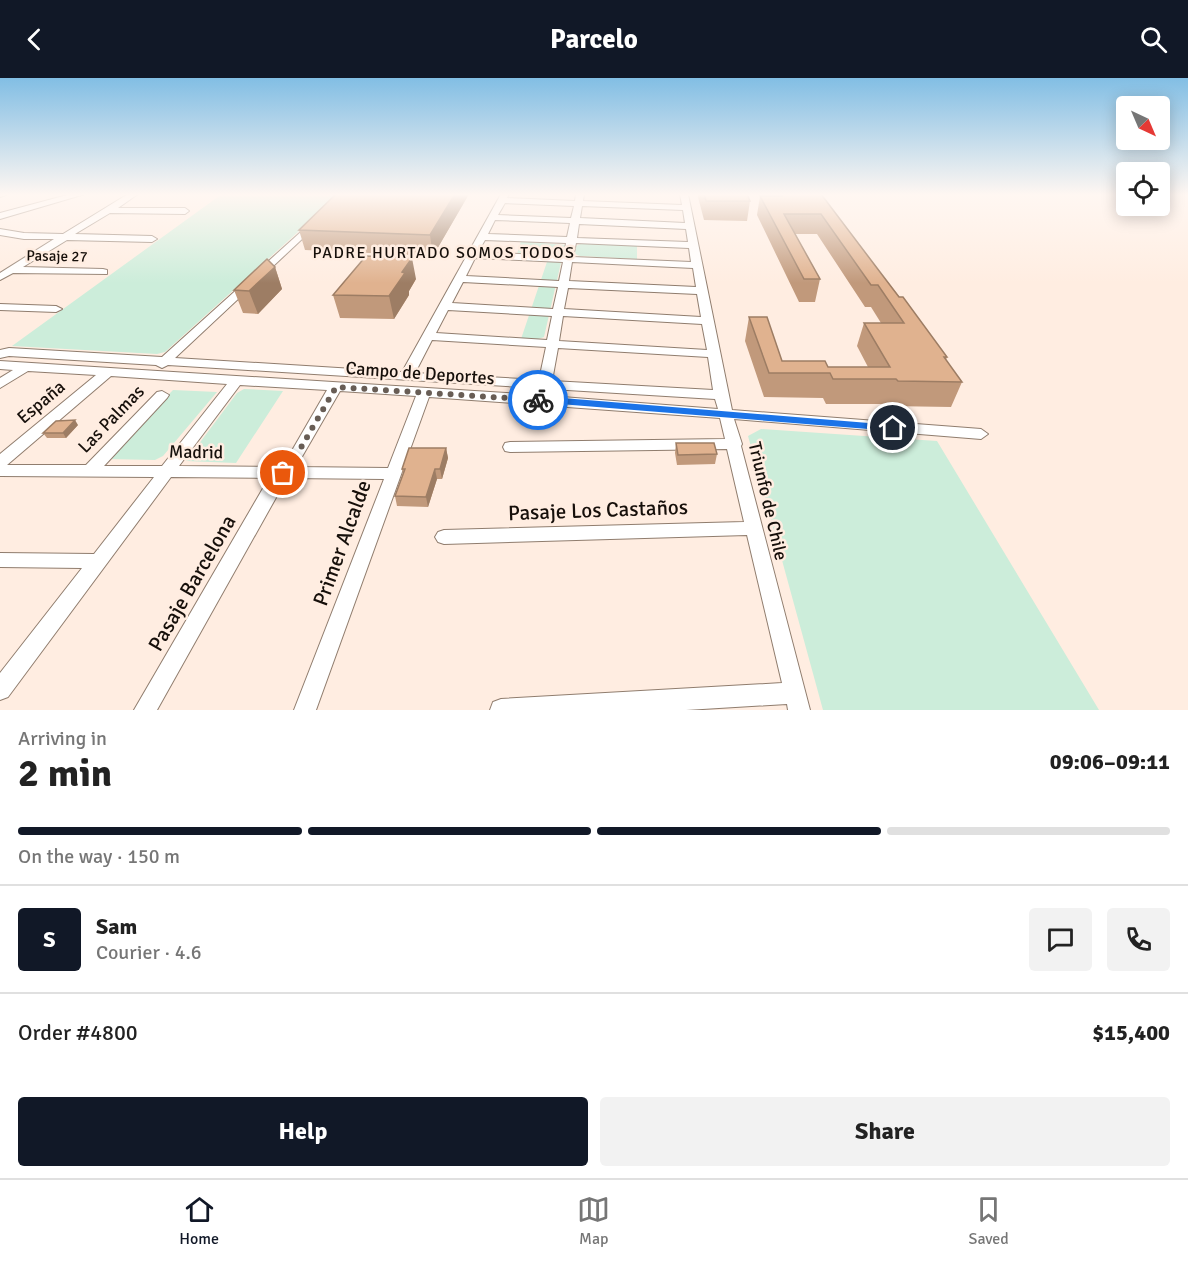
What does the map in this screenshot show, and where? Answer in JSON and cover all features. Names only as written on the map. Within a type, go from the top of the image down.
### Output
[{"type":"street","points":[[0,276],[87,223]]},
{"type":"street","points":[[150,375],[313,223]]},
{"type":"street","points":[[406,377],[489,223]]},
{"type":"street","points":[[542,400],[574,223]]},
{"type":"street","points":[[632,223],[690,226]]},
{"type":"street","name":"Triunfo de Chile","points":[[690,226],[721,395],[735,444],[797,702]]},
{"type":"street","points":[[1,233],[24,236],[152,239]]},
{"type":"street","points":[[482,237],[694,246]]},
{"type":"street","points":[[473,255],[697,265]]},
{"type":"street","name":"Pasaje 27","points":[[10,270],[103,272]]},
{"type":"street","points":[[460,279],[702,291]]},
{"type":"street","points":[[445,306],[707,321]]},
{"type":"street","points":[[0,307],[56,309]]},
{"type":"street","points":[[429,336],[714,354]]},
{"type":"street","name":"Campo de Deportes","points":[[0,354],[9,352],[721,395]]},
{"type":"street","name":"Campo de Deportes","points":[[0,365],[542,400],[981,434]]},
{"type":"street","points":[[0,384],[25,367]]},
{"type":"street","name":"España","points":[[0,462],[108,372]]},
{"type":"street","points":[[2,686],[236,381]]},
{"type":"street","name":"Pasaje Barcelona","points":[[145,710],[283,473],[295,458],[336,387]]},
{"type":"street","name":"Primer Alcalde","points":[[305,710],[424,393]]},
{"type":"street","name":"Las Palmas","points":[[90,471],[162,395]]},
{"type":"street","points":[[510,447],[735,444]]},
{"type":"street","name":"Madrid","points":[[0,470],[392,474]]},
{"type":"street","name":"Pasaje Los Castaños","points":[[444,537],[754,528]]},
{"type":"street","points":[[0,560],[98,561]]},
{"type":"street","points":[[501,710],[797,702]]},
{"type":"green space","points":[[181,223],[307,223],[165,352],[157,354],[12,346]]},
{"type":"green space","points":[[521,241],[565,245],[544,337],[538,339],[521,339],[549,256],[517,254]]},
{"type":"green space","points":[[583,243],[637,246],[637,259],[575,254],[576,246]]},
{"type":"green space","points":[[244,389],[283,391],[236,463],[186,461],[237,393]]},
{"type":"green space","points":[[173,390],[217,392],[163,456],[155,460],[106,459]]},
{"type":"green space","points":[[761,429],[937,441],[1099,710],[823,710],[748,436]]},
{"type":"building","points":[[306,223],[437,223],[430,235],[299,230]]},
{"type":"building","points":[[775,223],[789,223],[820,279],[804,279]]},
{"type":"building","points":[[828,223],[843,223],[899,297],[903,297],[947,357],[944,357],[962,382],[833,379],[830,373],[769,373],[749,317],[767,317],[782,361],[825,361],[828,367],[890,367],[864,323],[904,323],[878,285],[871,285]]},
{"type":"building","points":[[366,256],[412,258],[389,296],[333,295]]},
{"type":"building","points":[[267,259],[275,267],[249,291],[234,290]]},
{"type":"building","points":[[75,420],[63,433],[43,433],[56,421]]},
{"type":"building","points":[[676,443],[714,443],[717,454],[678,455]]},
{"type":"building","points":[[409,448],[446,448],[440,469],[435,469],[426,497],[395,496],[405,469],[402,469]]},
{"type":"way so far","points":[[283,473],[295,458],[336,387],[538,400]]},
{"type":"district","name":"PADRE HURTADO SOMOS TODOS","points":[[444,253]]},
{"type":"route","points":[[538,400],[726,413],[783,420],[893,428]]}]
